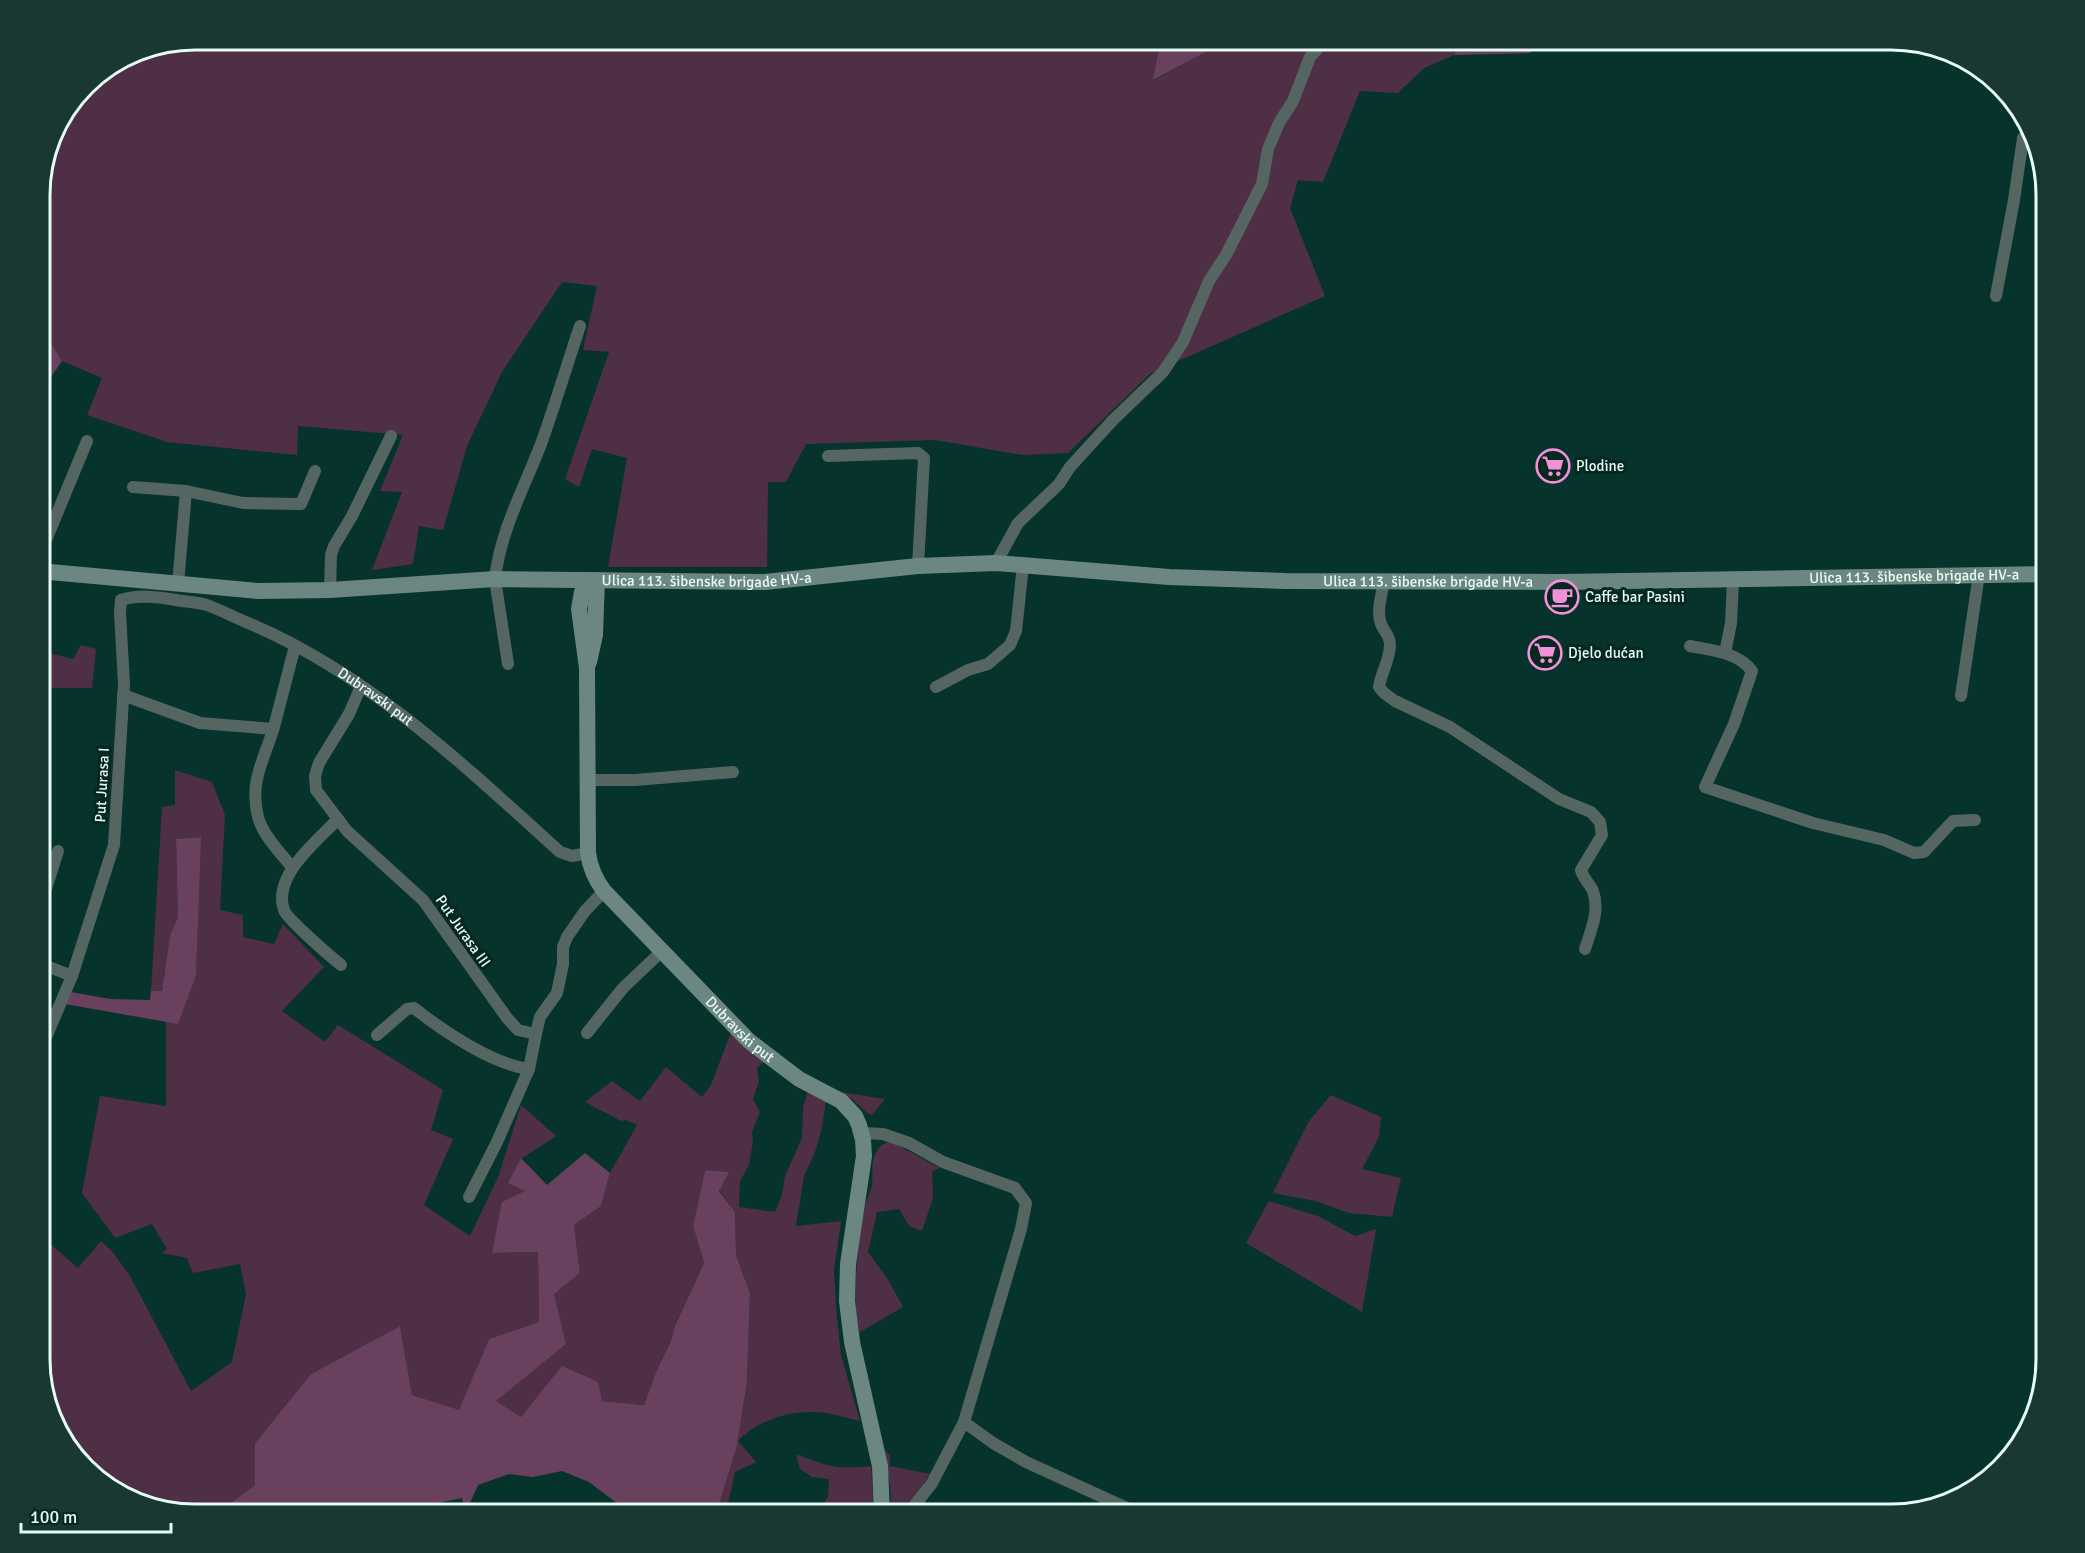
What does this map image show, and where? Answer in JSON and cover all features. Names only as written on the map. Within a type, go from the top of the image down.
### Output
[{"type":"main road","name":"Ulica 113. šibenske brigade HV-a","points":[[50,572],[258,591],[330,590],[495,579],[765,582],[918,566],[996,563],[1169,577],[1286,581],[1561,582],[2036,574]]},
{"type":"main road","points":[[538,580],[559,588],[574,601],[579,609]]},
{"type":"main road","name":"Dubravski put","points":[[593,580],[582,592],[579,609],[587,668],[588,853],[592,870],[604,891],[750,1041],[799,1079],[841,1101],[855,1116],[862,1133]]},
{"type":"main road","name":"Dubravski put","points":[[587,668],[595,635],[593,580]]},
{"type":"main road","points":[[862,1133],[864,1156],[848,1263],[847,1301],[852,1342],[880,1466],[882,1504]]},
{"type":"street","points":[[996,563],[1018,523],[1059,484],[1070,467],[1113,420],[1163,372],[1183,342],[1209,281],[1226,255],[1262,184],[1268,149],[1279,123],[1293,101],[1310,57],[1316,50]]},
{"type":"street","points":[[1996,296],[2024,138]]},
{"type":"street","points":[[508,664],[495,579],[501,547],[541,443],[580,326]]},
{"type":"street","points":[[330,590],[334,546],[352,516],[391,436]]},
{"type":"street","points":[[50,531],[87,441]]},
{"type":"street","points":[[828,456],[918,453],[924,458],[918,566]]},
{"type":"street","points":[[133,487],[186,491],[243,503],[301,504],[315,471]]},
{"type":"street","points":[[178,584],[186,491]]},
{"type":"street","points":[[936,687],[968,670],[988,664],[1010,645],[1016,631],[1023,565]]},
{"type":"street","points":[[1961,696],[1979,574]]},
{"type":"street","points":[[1725,653],[1731,623],[1733,579]]},
{"type":"street","points":[[1384,581],[1378,613],[1382,627],[1388,634],[1390,646],[1380,679],[1379,687],[1384,693],[1395,701],[1450,727],[1559,799],[1591,812],[1600,822],[1602,835],[1581,870],[1592,889],[1596,913],[1585,949]]},
{"type":"street","name":"Dubravski put","points":[[130,596],[206,605],[320,659],[416,726],[560,852],[572,856],[588,853]]},
{"type":"street","name":"Put Jurasa I","points":[[50,1028],[72,976],[114,845],[123,695],[120,613],[122,600],[130,596]]},
{"type":"street","points":[[292,867],[273,844],[258,819],[255,796],[256,776],[273,729],[295,646]]},
{"type":"street","points":[[1690,646],[1725,653],[1746,664],[1752,670],[1734,724],[1706,787],[1813,823],[1884,840],[1914,853],[1924,852],[1953,821],[1975,820]]},
{"type":"street","name":"Put Jurasa III","points":[[361,686],[349,714],[319,762],[315,776],[316,790],[347,831],[423,900],[507,1018],[518,1030],[536,1034]]},
{"type":"street","points":[[123,695],[200,723],[273,729]]},
{"type":"street","points":[[589,780],[635,780],[733,772]]},
{"type":"street","points":[[338,819],[292,867],[281,892],[284,912],[340,965]]},
{"type":"street","points":[[50,876],[58,850]]},
{"type":"street","points":[[469,1197],[497,1142],[529,1069],[540,1017],[557,993],[563,964],[563,947],[567,937],[585,910],[604,891]]},
{"type":"street","points":[[587,1033],[616,995],[662,951]]},
{"type":"street","points":[[50,967],[72,976]]},
{"type":"street","points":[[377,1035],[407,1010],[414,1008],[444,1032],[512,1066],[529,1069]]},
{"type":"street","points":[[862,1133],[883,1134],[909,1143],[943,1162],[1015,1188],[1026,1203],[1021,1229],[964,1422],[932,1483],[916,1504]]},
{"type":"street","points":[[964,1422],[993,1443],[1026,1462],[1118,1504]]},
{"type":"shaded area","points":[[195,50],[1159,50],[1154,80],[1210,50],[1456,50],[1454,55],[1424,68],[1398,93],[1360,91],[1323,182],[1298,180],[1290,208],[1325,296],[1151,373],[1068,453],[1023,455],[935,440],[806,444],[786,482],[768,482],[767,567],[608,567],[627,458],[592,449],[579,487],[565,479],[609,352],[583,350],[597,286],[562,282],[502,372],[467,446],[443,530],[419,526],[413,564],[372,570],[402,492],[380,491],[403,435],[298,426],[297,455],[167,442],[87,415],[102,378],[62,361],[50,341],[50,185],[54,157],[69,122],[99,86],[131,64],[167,52]]},
{"type":"shaded area","points":[[1159,50],[1210,50],[1153,80]]},
{"type":"shaded area","points":[[1456,50],[1531,50],[1531,53],[1454,55]]},
{"type":"shaded area","points":[[50,341],[62,361],[50,379]]},
{"type":"shaded area","points":[[81,645],[96,649],[92,688],[50,688],[50,653],[73,659]]},
{"type":"shaded area","points":[[175,770],[212,782],[225,815],[220,910],[243,915],[243,937],[274,944],[283,924],[324,967],[282,1011],[325,1042],[338,1025],[443,1090],[431,1130],[453,1139],[424,1205],[470,1236],[498,1177],[521,1105],[556,1136],[521,1159],[526,1191],[493,1253],[538,1252],[539,1322],[489,1339],[459,1411],[412,1395],[400,1326],[311,1374],[255,1443],[255,1485],[229,1504],[195,1504],[157,1499],[131,1489],[106,1473],[80,1447],[64,1422],[52,1386],[50,1368],[50,1244],[78,1268],[101,1241],[112,1251],[130,1276],[191,1391],[232,1362],[246,1294],[240,1264],[193,1273],[187,1258],[162,1253],[167,1249],[152,1224],[115,1238],[82,1193],[100,1096],[166,1106],[166,1021],[178,1023],[196,976],[200,837],[176,839],[178,917],[170,935],[162,991],[151,991],[162,807],[175,805]]},
{"type":"shaded area","points":[[201,837],[196,976],[178,1024],[65,1004],[71,992],[110,999],[150,1000],[151,991],[162,991],[170,935],[178,917],[176,839]]},
{"type":"shaded area","points":[[731,1032],[764,1061],[757,1068],[759,1081],[753,1099],[760,1112],[752,1132],[753,1141],[749,1165],[740,1181],[739,1207],[775,1212],[782,1195],[785,1176],[802,1138],[803,1107],[808,1090],[826,1100],[822,1128],[815,1152],[804,1176],[796,1226],[841,1221],[834,1270],[836,1307],[841,1355],[860,1421],[826,1413],[804,1412],[783,1415],[754,1428],[738,1441],[756,1462],[735,1472],[728,1504],[719,1504],[737,1446],[747,1382],[750,1293],[736,1255],[735,1212],[719,1190],[728,1172],[705,1170],[693,1226],[704,1263],[675,1326],[644,1405],[602,1401],[521,1417],[495,1401],[566,1344],[553,1294],[580,1273],[574,1225],[601,1206],[610,1173],[637,1125],[626,1120],[621,1121],[585,1102],[612,1081],[640,1101],[666,1067],[702,1097],[711,1085]]},
{"type":"shaded area","points":[[840,1092],[885,1099],[872,1115]]},
{"type":"shaded area","points":[[1331,1095],[1381,1117],[1379,1137],[1362,1169],[1401,1178],[1392,1217],[1349,1213],[1315,1201],[1273,1193],[1309,1121]]},
{"type":"shaded area","points":[[890,1142],[940,1168],[932,1171],[933,1198],[922,1231],[909,1226],[899,1209],[877,1212],[868,1252],[887,1278],[903,1307],[860,1332],[857,1320],[856,1287],[861,1231],[866,1202],[872,1185],[874,1157],[880,1147]]},
{"type":"shaded area","points":[[585,1153],[610,1173],[601,1206],[574,1225],[580,1273],[554,1294],[566,1344],[496,1401],[521,1417],[562,1366],[598,1382],[602,1401],[644,1405],[675,1326],[704,1263],[693,1226],[705,1170],[729,1172],[719,1191],[735,1212],[736,1255],[750,1293],[747,1382],[737,1446],[719,1504],[618,1504],[589,1482],[562,1471],[533,1477],[509,1474],[478,1485],[469,1504],[463,1504],[462,1498],[432,1504],[229,1504],[255,1485],[255,1443],[311,1374],[400,1326],[412,1395],[459,1410],[489,1339],[539,1322],[538,1252],[492,1253],[502,1202],[525,1191],[508,1183],[521,1158],[547,1185]]},
{"type":"shaded area","points":[[1269,1201],[1318,1216],[1355,1236],[1376,1229],[1362,1312],[1246,1243]]},
{"type":"shaded area","points":[[885,1450],[890,1455],[890,1466],[930,1474],[909,1504],[890,1504]]},
{"type":"shaded area","points":[[796,1454],[832,1466],[849,1468],[871,1466],[873,1504],[824,1504],[828,1496],[829,1479],[812,1477],[800,1469]]},
{"type":"place","name":"Plodine","points":[[1553,466]]},
{"type":"place","name":"Caffe bar Pasini","points":[[1562,597]]},
{"type":"place","name":"Djelo dućan","points":[[1545,653]]}]
